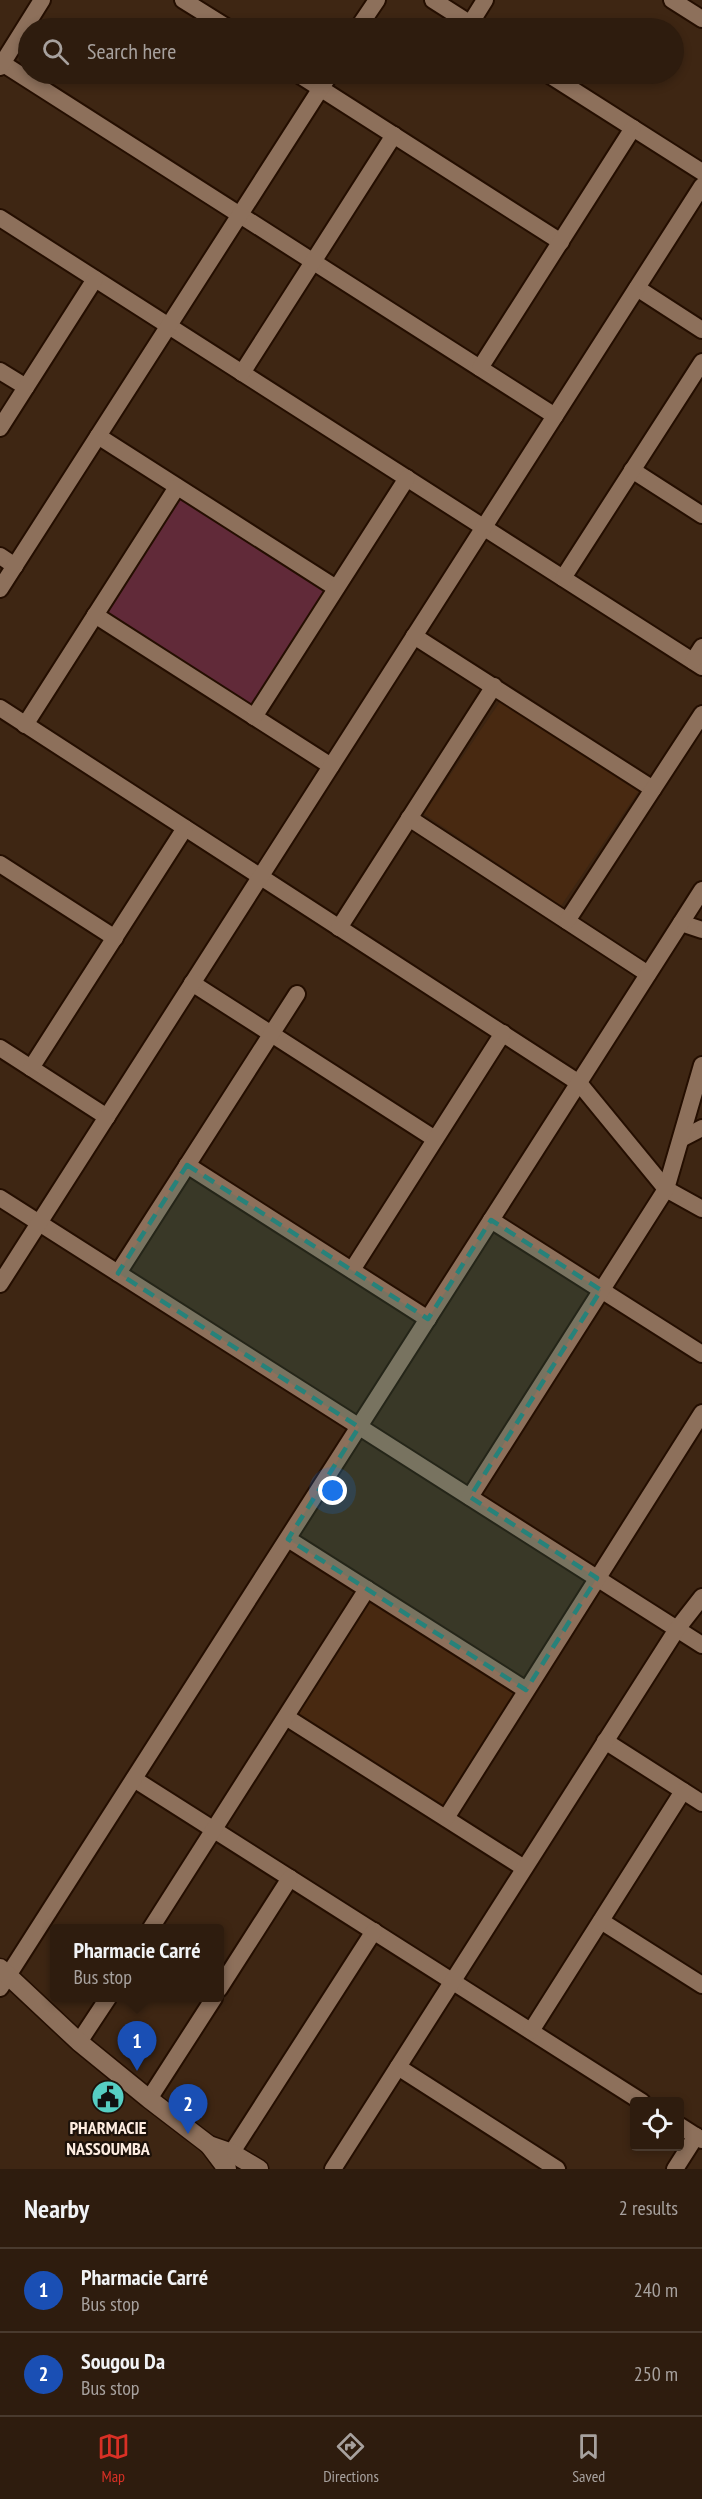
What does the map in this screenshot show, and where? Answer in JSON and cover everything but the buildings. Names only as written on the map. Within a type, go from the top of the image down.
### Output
[{"type":"main road","points":[[3,1977],[79,2042],[209,2145],[226,2164],[259,2169]]},
{"type":"street","points":[[31,18],[42,0]]},
{"type":"street","points":[[183,0],[212,18]]},
{"type":"street","points":[[365,18],[377,0]]},
{"type":"street","points":[[433,0],[461,18]]},
{"type":"street","points":[[477,18],[485,0]]},
{"type":"street","points":[[672,0],[702,19]]},
{"type":"street","points":[[18,38],[1,65],[18,76]]},
{"type":"street","points":[[31,84],[240,214],[555,416]]},
{"type":"street","points":[[0,589],[323,84]]},
{"type":"street","points":[[329,84],[394,135],[561,242]]},
{"type":"street","points":[[564,84],[702,172]]},
{"type":"street","points":[[480,368],[633,128]]},
{"type":"street","points":[[242,373],[394,135]]},
{"type":"street","points":[[0,1284],[702,186]]},
{"type":"street","points":[[0,218],[563,578],[699,658]]},
{"type":"street","points":[[0,428],[95,279]]},
{"type":"street","points":[[637,288],[702,330]]},
{"type":"street","points":[[563,578],[702,362]]},
{"type":"street","points":[[0,371],[26,387]]},
{"type":"street","points":[[98,436],[336,588]]},
{"type":"street","points":[[632,470],[702,515]]},
{"type":"street","points":[[254,717],[407,478]]},
{"type":"street","points":[[25,724],[177,487]]},
{"type":"street","points":[[0,556],[15,566]]},
{"type":"street","points":[[95,615],[331,766]]},
{"type":"street","points":[[414,636],[653,789]]},
{"type":"street","points":[[339,928],[494,686]]},
{"type":"street","points":[[0,708],[579,1083],[666,1189],[702,1209]]},
{"type":"street","points":[[567,921],[702,714]]},
{"type":"street","points":[[409,818],[648,974]]},
{"type":"street","points":[[32,1068],[185,828]]},
{"type":"street","points":[[0,864],[115,938]]},
{"type":"street","points":[[3,1977],[134,1779],[702,890]]},
{"type":"street","points":[[681,923],[702,930]]},
{"type":"street","points":[[192,983],[435,1139]]},
{"type":"street","points":[[118,1274],[297,994]]},
{"type":"street","points":[[352,1270],[503,1033]]},
{"type":"street","points":[[0,1048],[107,1117]]},
{"type":"street","points":[[470,1497],[666,1189],[702,1065]]},
{"type":"street","points":[[681,1139],[702,1128]]},
{"type":"street","points":[[188,1165],[428,1319]]},
{"type":"street","points":[[0,1198],[702,1645]]},
{"type":"street","points":[[491,1220],[702,1354]]},
{"type":"street","points":[[446,1818],[702,1413]]},
{"type":"street","points":[[288,1539],[526,1690]]},
{"type":"street","points":[[154,1924],[367,1589]]},
{"type":"street","points":[[333,2169],[677,1629],[702,1597]]},
{"type":"street","points":[[286,1717],[524,1868]]},
{"type":"street","points":[[605,1741],[702,1803]]},
{"type":"street","points":[[134,1779],[634,2097]]},
{"type":"street","points":[[531,2031],[683,1791]]},
{"type":"street","points":[[224,1981],[290,1878]]},
{"type":"street","points":[[601,1921],[702,1985]]},
{"type":"street","points":[[226,2164],[374,1931]]},
{"type":"street","points":[[79,2042],[105,2002]]},
{"type":"street","points":[[149,2099],[211,2002]]},
{"type":"street","points":[[398,2067],[557,2169]]},
{"type":"street","points":[[675,2169],[699,2138],[684,2129]]},
{"type":"highlighted area","points":[[187,1165],[428,1319],[491,1220],[601,1290],[470,1497],[597,1578],[526,1690],[288,1539],[359,1427],[118,1273]]},
{"type":"shaded area","points":[[176,493],[331,593],[255,712],[99,612]]},
{"type":"shaded area","points":[[503,697],[640,789],[561,906],[424,814]]},
{"type":"shaded area","points":[[367,1600],[519,1695],[447,1810],[295,1715]]},
{"type":"place","name":"Pharmacie Carré","points":[[137,2071]]},
{"type":"place","name":"PHARMACIE NASSOUMBA","points":[[108,2097]]},
{"type":"place","name":"Sougou Da","points":[[188,2134]]}]
